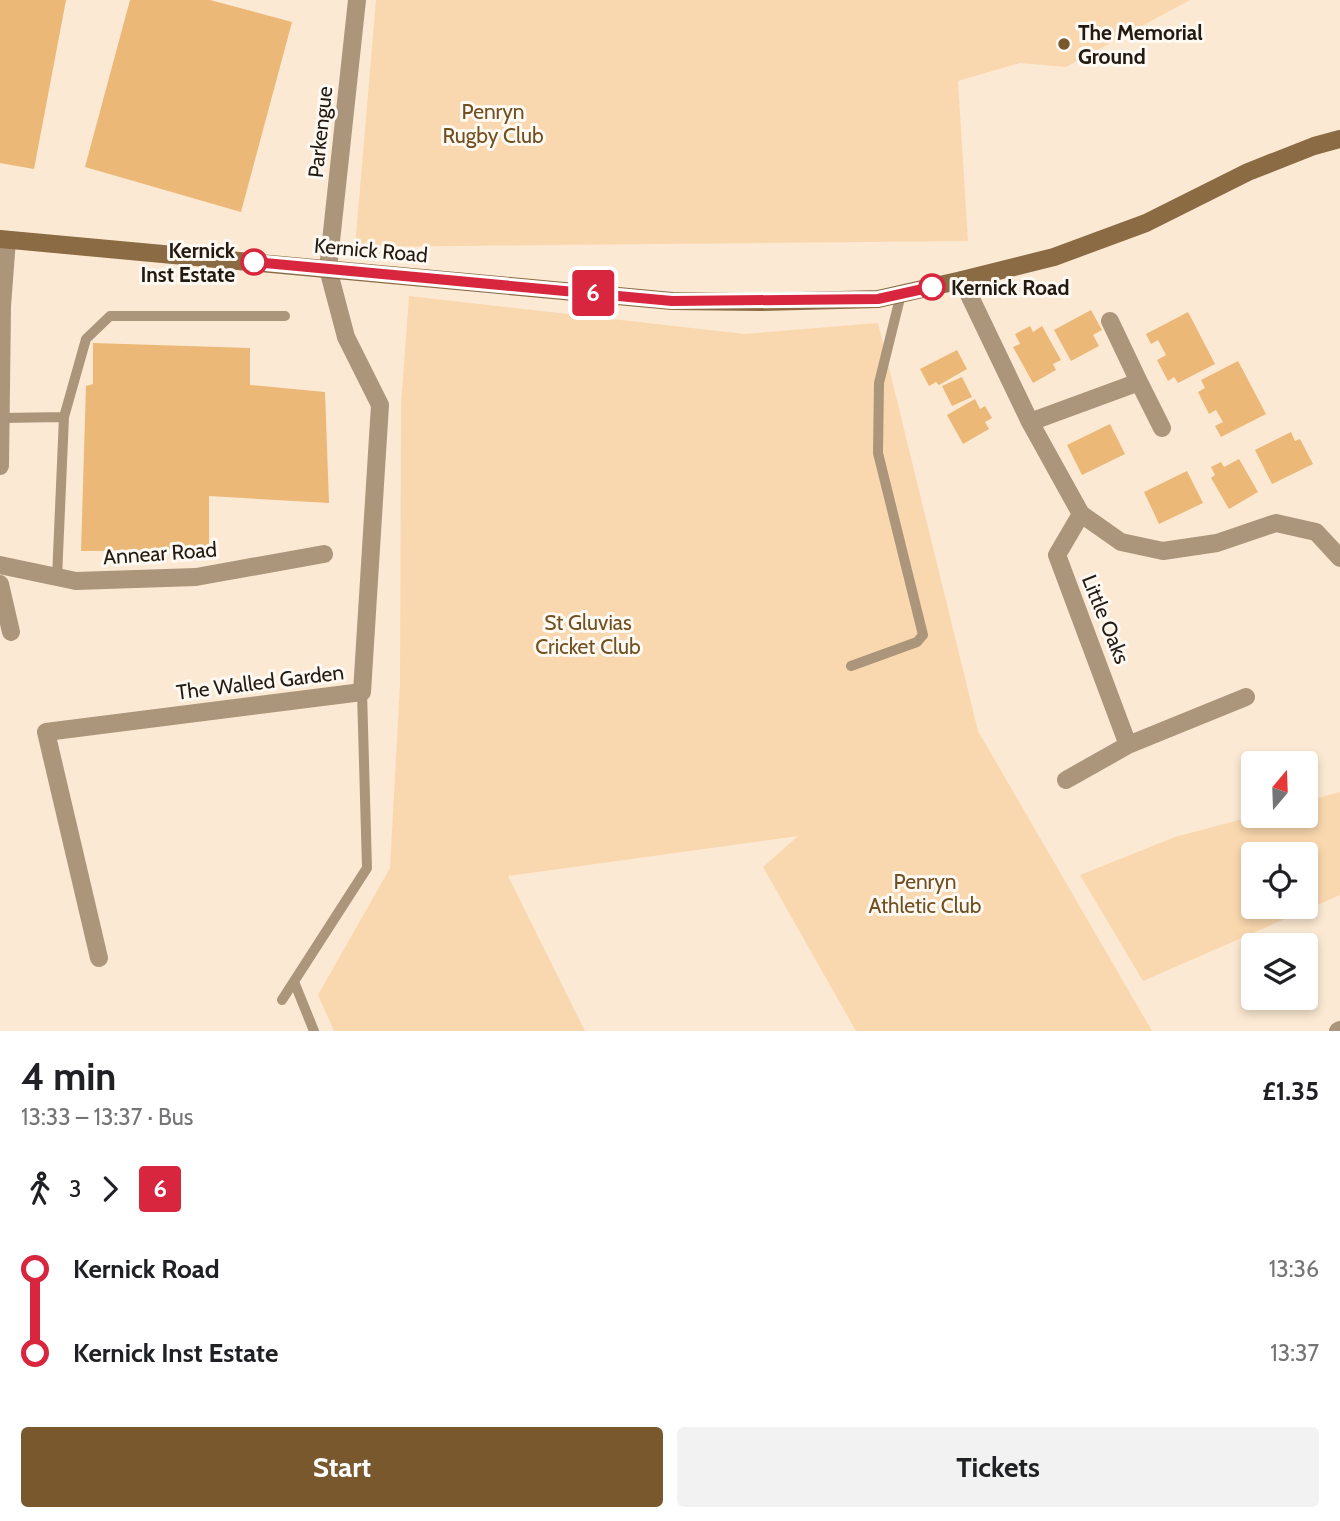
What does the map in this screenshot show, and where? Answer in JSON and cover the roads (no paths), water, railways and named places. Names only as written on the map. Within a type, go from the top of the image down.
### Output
[{"type":"street","name":"Parkengue","points":[[328,269],[357,0]]},
{"type":"street","name":"Kernick Road","points":[[3,240],[672,301],[878,299],[1065,253],[1146,223],[1248,172],[1314,146],[1340,139]]},
{"type":"street","points":[[0,466],[3,240]]},
{"type":"street","name":"The Walled Garden","points":[[99,958],[46,732],[362,692],[380,405],[346,337],[328,269]]},
{"type":"street","points":[[962,280],[1030,422],[1081,514],[1121,542],[1163,551],[1217,542],[1276,523],[1316,532],[1340,558]]},
{"type":"street","points":[[1110,321],[1162,428]]},
{"type":"street","points":[[1030,422],[1139,382]]},
{"type":"street","name":"Little Oaks","points":[[1081,514],[1056,555],[1128,745]]},
{"type":"street","name":"Annear Road","points":[[0,565],[76,580],[196,577],[324,554]]},
{"type":"street","points":[[0,584],[11,632]]},
{"type":"street","points":[[1066,780],[1128,745],[1246,697]]},
{"type":"lane","points":[[851,666],[917,642],[923,635],[877,453],[880,383],[901,294]]},
{"type":"lane","points":[[57,578],[64,417],[86,339],[110,316],[285,316]]},
{"type":"lane","points":[[2,418],[64,417]]},
{"type":"lane","points":[[282,1000],[295,984],[367,868],[362,692]]},
{"type":"lane","points":[[295,984],[314,1031]]},
{"type":"place","name":"The Memorial Ground","points":[[1064,44]]},
{"type":"place","name":"Kernick Inst Estate","points":[[254,262]]},
{"type":"place","name":"Kernick Road","points":[[932,287]]},
{"type":"park label","name":"Penryn Rugby Club","points":[[493,123]]},
{"type":"park label","name":"St Gluvias Cricket Club","points":[[588,634]]},
{"type":"park label","name":"Penryn Athletic Club","points":[[925,893]]}]
